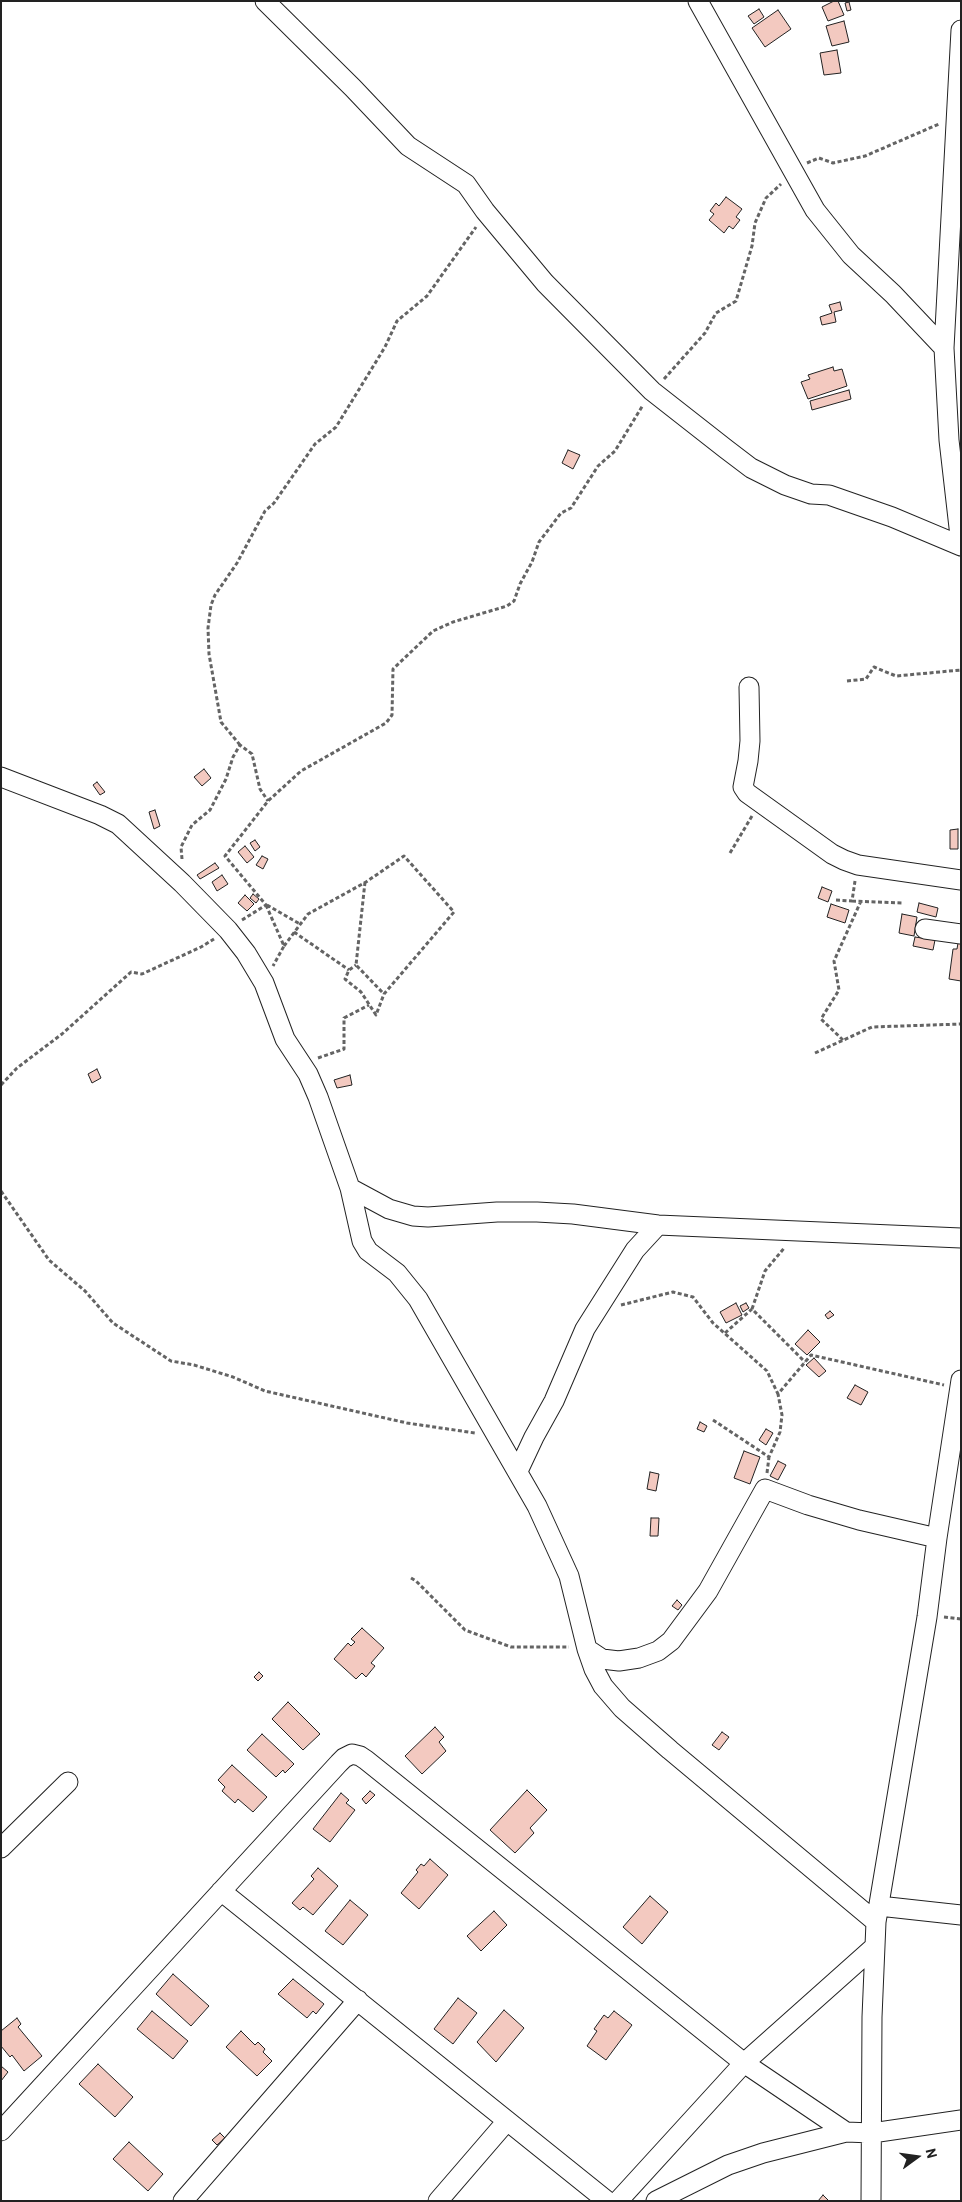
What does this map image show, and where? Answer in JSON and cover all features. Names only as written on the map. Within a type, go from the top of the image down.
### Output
[{"type":"street","points":[[265,1],[408,146],[466,184],[491,219],[545,283],[652,391],[751,468],[785,485],[811,494],[829,495],[892,517],[961,546],[948,440],[944,348],[961,30]]},
{"type":"street","points":[[698,1],[816,210],[851,255],[893,294],[944,348]]},
{"type":"street","points":[[749,687],[750,741],[743,788],[760,803],[832,854],[858,865],[961,880]]},
{"type":"street","points":[[1,777],[100,815],[118,824],[182,883],[228,930],[250,958],[264,983],[285,1039],[308,1074],[318,1097],[350,1188],[362,1241],[368,1251],[398,1273],[418,1299],[505,1448],[537,1506],[569,1576],[587,1649],[598,1678],[622,1708],[747,1816],[877,1914],[961,1914]]},
{"type":"street","points":[[925,930],[961,934]]},
{"type":"street","points":[[350,1188],[389,1209],[413,1216],[537,1212],[573,1214],[658,1226],[961,1238]]},
{"type":"street","points":[[518,1472],[534,1436],[554,1401],[585,1329],[635,1250],[658,1226]]},
{"type":"street","points":[[871,2201],[873,1948],[877,1914],[927,1617],[960,1384]]},
{"type":"street","points":[[587,1649],[602,1659],[619,1661],[648,1655],[658,1651],[671,1641],[708,1591],[765,1489],[808,1505],[859,1520],[937,1538]]},
{"type":"street","points":[[1,2131],[344,1758],[352,1754],[360,1756],[744,2064],[846,2132]]},
{"type":"street","points":[[1,1848],[68,1782]]},
{"type":"street","points":[[221,1891],[607,2201]]},
{"type":"street","points":[[618,2201],[744,2064],[873,1948]]},
{"type":"street","points":[[183,2201],[358,2000]]},
{"type":"street","points":[[656,2201],[728,2165],[763,2154],[846,2132],[872,2133],[961,2120]]},
{"type":"street","points":[[438,2201],[507,2121]]},
{"type":"path","points":[[284,946],[266,905],[225,856],[268,801],[301,771],[386,723],[392,715],[393,668],[433,630],[507,606],[514,601],[539,542],[561,513],[571,508],[598,466],[615,451],[652,391],[706,333],[716,313],[736,301],[752,246],[755,223],[766,198],[799,166],[819,158],[833,163],[865,156],[958,114]]},
{"type":"path","points":[[268,801],[260,788],[252,754],[240,745],[221,722],[209,654],[208,628],[211,605],[215,594],[238,563],[265,511],[274,503],[315,444],[336,427],[385,347],[397,321],[427,296],[476,227],[491,219]]},
{"type":"path","points":[[847,681],[866,679],[874,667],[896,676],[961,670]]},
{"type":"path","points":[[182,883],[181,847],[192,825],[210,810],[226,779],[232,758],[240,745]]},
{"type":"path","points":[[730,853],[760,803]]},
{"type":"path","points":[[264,983],[284,946],[308,914],[366,882],[404,856],[454,912],[384,994],[376,1015],[360,992],[345,979],[350,970],[356,965],[366,882]]},
{"type":"path","points":[[852,901],[858,865]]},
{"type":"path","points":[[836,900],[902,903]]},
{"type":"path","points":[[843,1040],[821,1019],[840,990],[834,961],[860,901]]},
{"type":"path","points":[[266,905],[300,924]]},
{"type":"path","points":[[1,1085],[17,1068],[62,1034],[131,972],[142,974],[201,948],[266,905]]},
{"type":"path","points":[[294,932],[350,970]]},
{"type":"path","points":[[356,965],[384,994]]},
{"type":"path","points":[[308,1074],[315,1059],[344,1049],[344,1018],[369,1005]]},
{"type":"path","points":[[815,1052],[872,1027],[961,1024]]},
{"type":"path","points":[[1,1191],[49,1260],[85,1291],[113,1323],[171,1361],[194,1365],[233,1377],[265,1390],[407,1423],[474,1433],[505,1448]]},
{"type":"path","points":[[725,1333],[752,1309],[764,1271],[786,1246],[791,1231]]},
{"type":"path","points":[[601,1303],[625,1305],[673,1292],[693,1297],[713,1323],[767,1371],[778,1394],[782,1415],[780,1432],[769,1457],[713,1420]]},
{"type":"path","points":[[752,1309],[806,1362]]},
{"type":"path","points":[[778,1394],[811,1355],[960,1384]]},
{"type":"path","points":[[411,1578],[465,1630],[511,1648],[587,1649]]},
{"type":"building","points":[[838,1],[844,15],[828,21],[822,7]]},
{"type":"building","points":[[849,2],[851,10],[847,11],[845,3]]},
{"type":"building","points":[[759,9],[764,17],[754,24],[748,16]]},
{"type":"building","points":[[778,10],[791,29],[765,47],[752,28]]},
{"type":"building","points":[[844,21],[849,42],[832,46],[826,26]]},
{"type":"building","points":[[837,50],[841,73],[824,75],[820,53]]},
{"type":"building","points":[[726,197],[742,209],[736,217],[740,220],[733,229],[729,226],[724,233],[709,220],[714,214],[710,211],[716,203],[719,206]]},
{"type":"building","points":[[840,302],[842,310],[834,312],[836,322],[822,325],[820,317],[832,313],[829,305]]},
{"type":"building","points":[[833,367],[834,371],[842,369],[847,386],[808,399],[801,382],[810,379],[808,375]]},
{"type":"building","points":[[849,390],[851,399],[812,410],[810,401]]},
{"type":"building","points":[[568,450],[580,455],[573,469],[562,463]]},
{"type":"building","points":[[204,769],[211,778],[202,786],[194,777]]},
{"type":"building","points":[[97,782],[105,792],[100,795],[93,785]]},
{"type":"building","points":[[155,810],[160,826],[154,829],[149,812]]},
{"type":"building","points":[[958,829],[958,849],[950,849],[950,830]]},
{"type":"building","points":[[255,840],[260,847],[255,851],[250,843]]},
{"type":"building","points":[[245,846],[254,857],[247,863],[238,852]]},
{"type":"building","points":[[262,856],[268,859],[263,869],[256,865]]},
{"type":"building","points":[[215,863],[219,868],[200,879],[197,875]]},
{"type":"building","points":[[222,875],[228,884],[217,891],[212,882]]},
{"type":"building","points":[[822,887],[832,891],[828,902],[818,898]]},
{"type":"building","points":[[253,894],[259,899],[256,903],[250,898]]},
{"type":"building","points":[[245,895],[254,904],[247,911],[238,903]]},
{"type":"building","points":[[919,903],[938,908],[936,917],[917,912]]},
{"type":"building","points":[[831,904],[849,910],[845,923],[827,917]]},
{"type":"building","points":[[902,914],[917,917],[914,936],[899,933]]},
{"type":"building","points":[[915,937],[935,940],[933,950],[913,946]]},
{"type":"building","points":[[958,943],[961,944],[961,981],[949,979],[953,949],[957,949]]},
{"type":"building","points":[[97,1069],[101,1078],[92,1083],[88,1074]]},
{"type":"building","points":[[350,1075],[352,1085],[337,1088],[334,1080]]},
{"type":"building","points":[[736,1303],[742,1315],[726,1323],[720,1312]]},
{"type":"building","points":[[746,1303],[749,1308],[743,1312],[740,1306]]},
{"type":"building","points":[[830,1311],[834,1315],[828,1319],[825,1315]]},
{"type":"building","points":[[808,1330],[820,1342],[807,1355],[795,1344]]},
{"type":"building","points":[[814,1358],[826,1371],[819,1377],[806,1365]]},
{"type":"building","points":[[855,1385],[868,1392],[861,1405],[847,1398]]},
{"type":"building","points":[[700,1422],[707,1426],[704,1432],[697,1429]]},
{"type":"building","points":[[766,1429],[773,1433],[766,1445],[759,1440]]},
{"type":"building","points":[[744,1451],[760,1457],[750,1484],[734,1478]]},
{"type":"building","points":[[778,1461],[786,1465],[778,1480],[770,1476]]},
{"type":"building","points":[[650,1472],[659,1474],[656,1491],[647,1489]]},
{"type":"building","points":[[651,1518],[659,1518],[658,1536],[650,1536]]},
{"type":"building","points":[[677,1600],[682,1605],[678,1610],[672,1606]]},
{"type":"building","points":[[362,1628],[384,1648],[371,1663],[375,1666],[366,1677],[362,1673],[356,1679],[334,1659],[348,1643],[351,1646],[355,1642],[351,1639]]},
{"type":"building","points":[[259,1672],[263,1676],[258,1681],[254,1677]]},
{"type":"building","points":[[288,1702],[320,1734],[303,1750],[272,1719]]},
{"type":"building","points":[[435,1727],[444,1737],[439,1742],[446,1751],[422,1774],[405,1756]]},
{"type":"building","points":[[722,1732],[729,1737],[719,1750],[712,1745]]},
{"type":"building","points":[[262,1734],[294,1764],[285,1773],[283,1770],[276,1777],[247,1750]]},
{"type":"building","points":[[232,1765],[267,1797],[253,1812],[238,1799],[235,1803],[222,1791],[225,1787],[218,1780]]},
{"type":"building","points":[[527,1790],[547,1810],[530,1828],[534,1833],[515,1853],[490,1830]]},
{"type":"building","points":[[370,1791],[375,1795],[366,1804],[362,1799]]},
{"type":"building","points":[[341,1793],[349,1800],[346,1803],[355,1810],[330,1842],[313,1829]]},
{"type":"building","points":[[430,1859],[448,1875],[419,1909],[401,1893],[418,1872],[416,1870],[421,1864],[424,1866]]},
{"type":"building","points":[[318,1868],[338,1886],[313,1915],[303,1907],[300,1910],[292,1903],[314,1879],[311,1876]]},
{"type":"building","points":[[650,1896],[668,1912],[642,1944],[623,1927]]},
{"type":"building","points":[[350,1900],[368,1915],[343,1945],[325,1931]]},
{"type":"building","points":[[494,1911],[507,1925],[481,1951],[467,1936]]},
{"type":"building","points":[[173,1974],[209,2006],[191,2026],[156,1994]]},
{"type":"building","points":[[293,1979],[324,2004],[316,2014],[313,2011],[307,2018],[278,1994]]},
{"type":"building","points":[[458,1998],[477,2013],[453,2044],[434,2029]]},
{"type":"building","points":[[504,2010],[524,2028],[496,2062],[477,2042]]},
{"type":"building","points":[[152,2011],[188,2041],[173,2059],[137,2029]]},
{"type":"building","points":[[614,2011],[632,2025],[606,2060],[587,2046],[597,2031],[594,2029],[604,2015],[608,2018]]},
{"type":"building","points":[[17,2018],[21,2024],[18,2027],[42,2056],[24,2071],[12,2055],[10,2057],[1,2046],[1,2031]]},
{"type":"building","points":[[241,2031],[255,2045],[258,2042],[265,2049],[263,2052],[272,2061],[257,2076],[226,2047]]},
{"type":"building","points":[[98,2064],[133,2097],[115,2117],[79,2084]]},
{"type":"building","points":[[1,2066],[8,2072],[1,2081]]},
{"type":"building","points":[[220,2133],[225,2138],[217,2145],[212,2140]]},
{"type":"building","points":[[129,2142],[163,2174],[148,2191],[113,2159]]},
{"type":"building","points":[[823,2195],[829,2201],[818,2201]]}]
